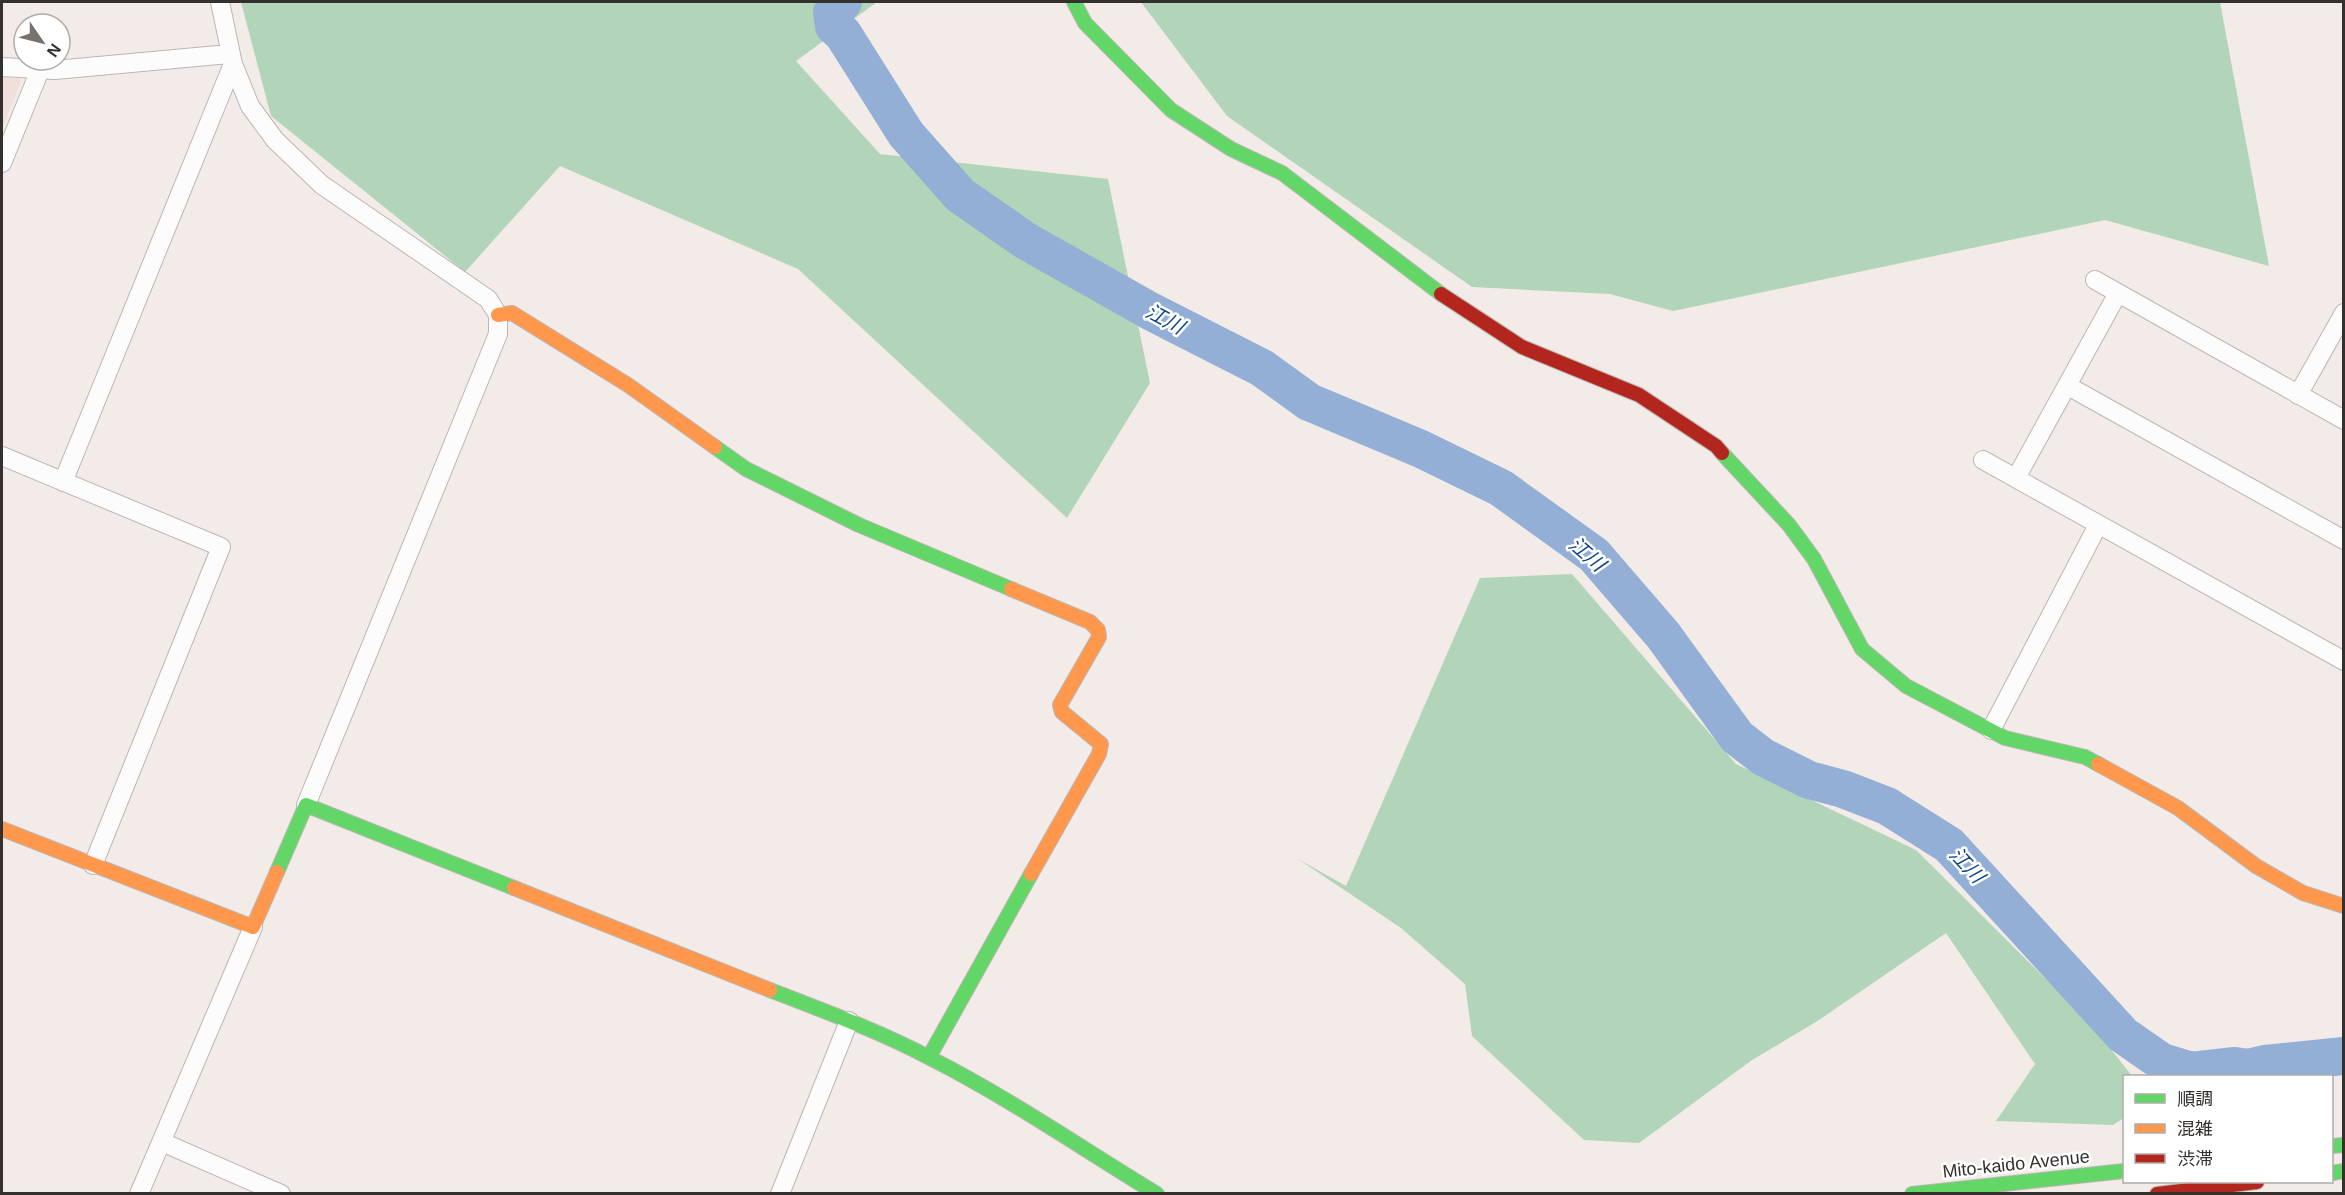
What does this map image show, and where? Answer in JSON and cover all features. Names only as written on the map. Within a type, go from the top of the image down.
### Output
[{"type":"main road","points":[[1074,2],[1084,22],[1171,110],[1231,148],[1282,173],[1430,287],[1522,347],[1639,394],[1716,446],[1789,525],[1814,559],[1862,649],[1906,686],[2005,738],[2085,757],[2178,808],[2256,866],[2303,893],[2343,906]]},
{"type":"main road","points":[[498,315],[512,313],[628,385],[746,470],[859,525],[1090,622],[1098,630],[1099,637],[1060,705],[1062,712],[1101,744],[1099,754],[929,1057]]},
{"type":"main road","points":[[2,829],[253,927],[306,805],[849,1021],[929,1057],[1031,1114],[1079,1147],[1157,1194]]},
{"type":"main road","name":"Mito-kaido Avenue","points":[[1912,1194],[2123,1171]]},
{"type":"main road","points":[[2157,1194],[2249,1183]]},
{"type":"street","points":[[220,2],[231,59],[250,106],[275,140],[322,185],[488,299],[498,315],[498,334],[306,805]]},
{"type":"street","points":[[72,68],[231,59]]},
{"type":"street","points":[[63,482],[231,59]]},
{"type":"street","points":[[2,163],[39,72]]},
{"type":"street","points":[[2095,280],[2343,420]]},
{"type":"street","points":[[2016,478],[2118,293]]},
{"type":"street","points":[[2298,394],[2343,313]]},
{"type":"street","points":[[2068,386],[2343,540]]},
{"type":"street","points":[[2,456],[221,547],[93,865]]},
{"type":"street","points":[[1983,460],[2343,661]]},
{"type":"street","points":[[1991,730],[2098,525]]},
{"type":"street","points":[[140,1194],[253,927]]},
{"type":"street","points":[[780,1194],[849,1021]]},
{"type":"street","points":[[162,1142],[282,1194]]},
{"type":"shaded area","points":[[2,77],[22,79],[2,129]]},
{"type":"green space","points":[[241,2],[877,2],[796,61],[880,154],[1108,179],[1150,383],[1067,518],[798,269],[560,166],[465,272],[271,116]]},
{"type":"green space","points":[[1141,2],[2220,2],[2269,266],[2105,220],[1673,311],[1610,294],[1472,287],[1227,116]]},
{"type":"green space","points":[[1572,574],[1736,764],[1916,850],[2091,1024],[2131,1075],[2123,1075],[2123,1119],[2113,1125],[1996,1121],[2035,1064],[1946,933],[1816,1022],[1752,1060],[1639,1143],[1584,1140],[1472,1036],[1465,984],[1401,928],[1298,859],[1346,886],[1480,578]]},
{"type":"waterway","name":"江川","points":[[843,2],[832,13],[834,26],[843,34],[906,134],[960,195],[1026,241],[1150,311],[1262,368],[1309,402],[1421,449],[1501,488],[1594,555],[1663,635],[1737,737],[1763,757],[1809,780],[1843,789],[1887,806],[1949,845],[2123,1035],[2162,1062],[2191,1071],[2235,1066],[2248,1068],[2265,1064],[2344,1056]]},
{"type":"traffic: fast","points":[[1074,2],[1085,23],[1171,110],[1231,149],[1282,173],[1441,294]]},
{"type":"traffic: fast","points":[[715,447],[746,469],[859,525],[1011,589]]},
{"type":"traffic: fast","points":[[1722,453],[1789,525],[1814,559],[1862,649],[1906,686],[2005,738],[2085,757],[2098,764]]},
{"type":"traffic: fast","points":[[277,872],[306,805],[514,888]]},
{"type":"traffic: fast","points":[[929,1057],[1031,874]]},
{"type":"traffic: fast","points":[[770,990],[871,1030],[959,1073],[1017,1106],[1157,1194]]},
{"type":"traffic: fast","points":[[2333,1146],[2344,1145]]},
{"type":"traffic: fast","points":[[1912,1194],[2123,1171]]},
{"type":"traffic: fast","points":[[2333,1173],[2344,1171]]},
{"type":"traffic: slow","points":[[498,315],[512,313],[628,385],[715,447]]},
{"type":"traffic: slow","points":[[1011,589],[1090,622],[1098,630],[1099,637],[1060,705],[1062,712],[1101,744],[1099,754],[1031,874]]},
{"type":"traffic: slow","points":[[2098,764],[2178,808],[2256,866],[2303,893],[2344,906]]},
{"type":"traffic: slow","points":[[2,829],[253,927],[277,872]]},
{"type":"traffic: slow","points":[[514,888],[770,990]]},
{"type":"traffic: jam","points":[[1441,294],[1522,347],[1639,395],[1716,446],[1722,453]]},
{"type":"traffic: jam","points":[[2157,1194],[2249,1183]]}]
